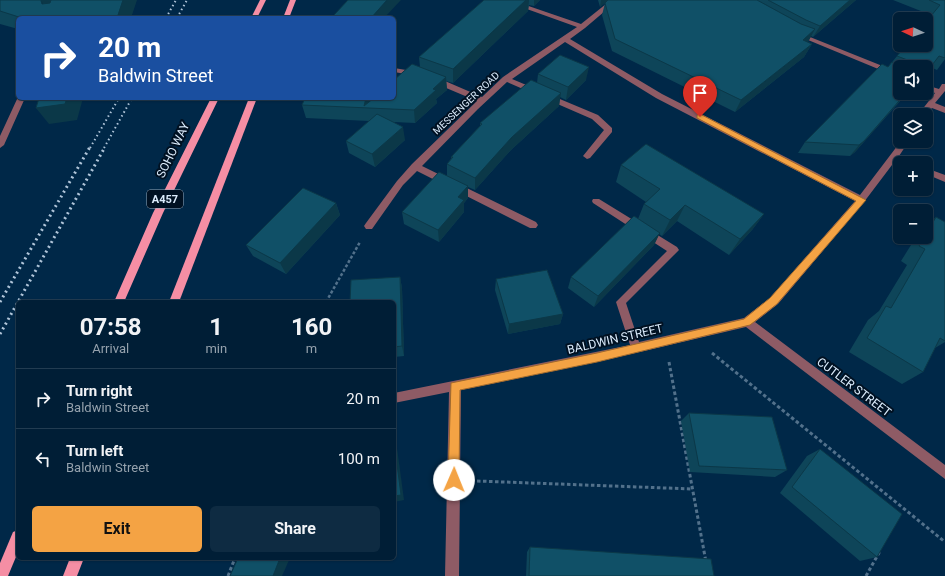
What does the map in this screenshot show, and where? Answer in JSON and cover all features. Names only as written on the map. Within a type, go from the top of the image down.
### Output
[{"type":"main road","points":[[255,16],[263,0]]},
{"type":"main road","points":[[287,16],[293,0]]},
{"type":"main road","name":"SOHO WAY","points":[[120,300],[158,213],[214,100]]},
{"type":"main road","points":[[175,300],[252,100]]},
{"type":"main road","points":[[1,576],[16,542]]},
{"type":"main road","points":[[70,576],[76,560]]},
{"type":"street","points":[[505,0],[583,27]]},
{"type":"street","name":"MESSENGER ROAD","points":[[369,226],[400,183],[415,166],[483,100],[506,79],[566,40],[615,0]]},
{"type":"street","points":[[791,30],[893,73]]},
{"type":"street","points":[[566,40],[660,96],[862,200]]},
{"type":"street","points":[[396,70],[425,76],[483,100]]},
{"type":"street","points":[[506,79],[595,117],[609,130],[587,156]]},
{"type":"street","points":[[945,86],[929,106],[945,110]]},
{"type":"street","points":[[933,90],[939,92]]},
{"type":"street","points":[[0,145],[20,100]]},
{"type":"street","name":"BALDWIN STREET","points":[[396,398],[636,348],[747,322],[774,301],[862,200],[893,158]]},
{"type":"street","points":[[415,166],[534,225]]},
{"type":"street","points":[[933,174],[945,180]]},
{"type":"street","points":[[596,201],[674,250],[621,302],[636,348]]},
{"type":"street","name":"CUTLER STREET","points":[[747,322],[945,473]]},
{"type":"street","points":[[452,576],[455,386]]},
{"type":"path","points":[[327,300],[369,226]]},
{"type":"path","points":[[691,336],[945,542]]},
{"type":"path","points":[[665,340],[708,569]]},
{"type":"path","points":[[454,480],[693,489]]},
{"type":"path","points":[[900,515],[904,508]]},
{"type":"path","points":[[866,576],[881,549]]},
{"type":"path","points":[[228,576],[234,560]]},
{"type":"building","points":[[0,0],[41,0],[42,4],[50,3],[51,0],[123,0],[118,16],[16,16],[0,11]]},
{"type":"building","points":[[348,0],[387,0],[373,16],[334,15]]},
{"type":"building","points":[[484,0],[526,0],[453,69],[419,57]]},
{"type":"building","points":[[608,0],[757,0],[801,24],[815,29],[803,40],[812,44],[741,100],[615,39],[605,3]]},
{"type":"building","points":[[768,0],[850,0],[820,26]]},
{"type":"building","points":[[929,0],[945,0],[945,58],[939,56],[933,64],[933,60],[907,60],[897,56],[900,52],[933,52],[933,14],[940,5]]},
{"type":"building","points":[[560,55],[589,67],[568,87],[538,74]]},
{"type":"building","points":[[893,62],[893,100],[900,100],[864,141],[859,145],[805,142],[882,64],[888,67]]},
{"type":"building","points":[[412,64],[446,77],[433,89],[436,90],[414,110],[302,105],[304,100],[366,100],[364,106],[372,100],[396,100],[396,78]]},
{"type":"building","points":[[531,80],[561,93],[512,137],[475,178],[447,164],[453,157],[451,157],[482,124],[480,123]]},
{"type":"building","points":[[38,100],[66,100],[65,104],[36,108]]},
{"type":"building","points":[[377,114],[403,127],[372,154],[346,141]]},
{"type":"building","points":[[646,144],[764,214],[740,239],[685,205],[670,220],[644,204],[660,189],[621,165]]},
{"type":"building","points":[[439,172],[468,186],[458,197],[464,200],[438,230],[402,212]]},
{"type":"building","points":[[303,188],[336,203],[280,263],[246,245]]},
{"type":"building","points":[[634,216],[660,233],[598,296],[571,277]]},
{"type":"building","points":[[936,217],[945,222],[945,341],[940,338],[923,372],[867,338],[886,306],[891,308],[925,249],[919,246],[920,244],[933,244],[933,222]]},
{"type":"building","points":[[547,270],[563,314],[509,324],[496,279]]},
{"type":"building","points":[[400,277],[402,346],[396,347],[396,300],[350,300],[351,280]]},
{"type":"building","points":[[689,413],[772,417],[787,470],[699,466]]},
{"type":"building","points":[[820,449],[902,514],[877,557],[792,487]]},
{"type":"building","points":[[396,456],[401,495],[396,496]]},
{"type":"building","points":[[530,547],[711,559],[714,576],[529,576]]},
{"type":"building","points":[[237,560],[279,560],[273,576],[230,576]]},
{"type":"railway","points":[[167,16],[176,0]]},
{"type":"railway","points":[[178,16],[187,0]]},
{"type":"railway","points":[[90,148],[118,100]]},
{"type":"railway","points":[[104,148],[131,100]]},
{"type":"railway","points":[[0,302],[90,147]]},
{"type":"railway","points":[[19,300],[105,147]]},
{"type":"railway","points":[[0,334],[16,306]]},
{"type":"route","points":[[454,480],[455,386],[625,351],[665,340],[691,336],[747,322],[774,301],[862,200],[700,117]]}]
